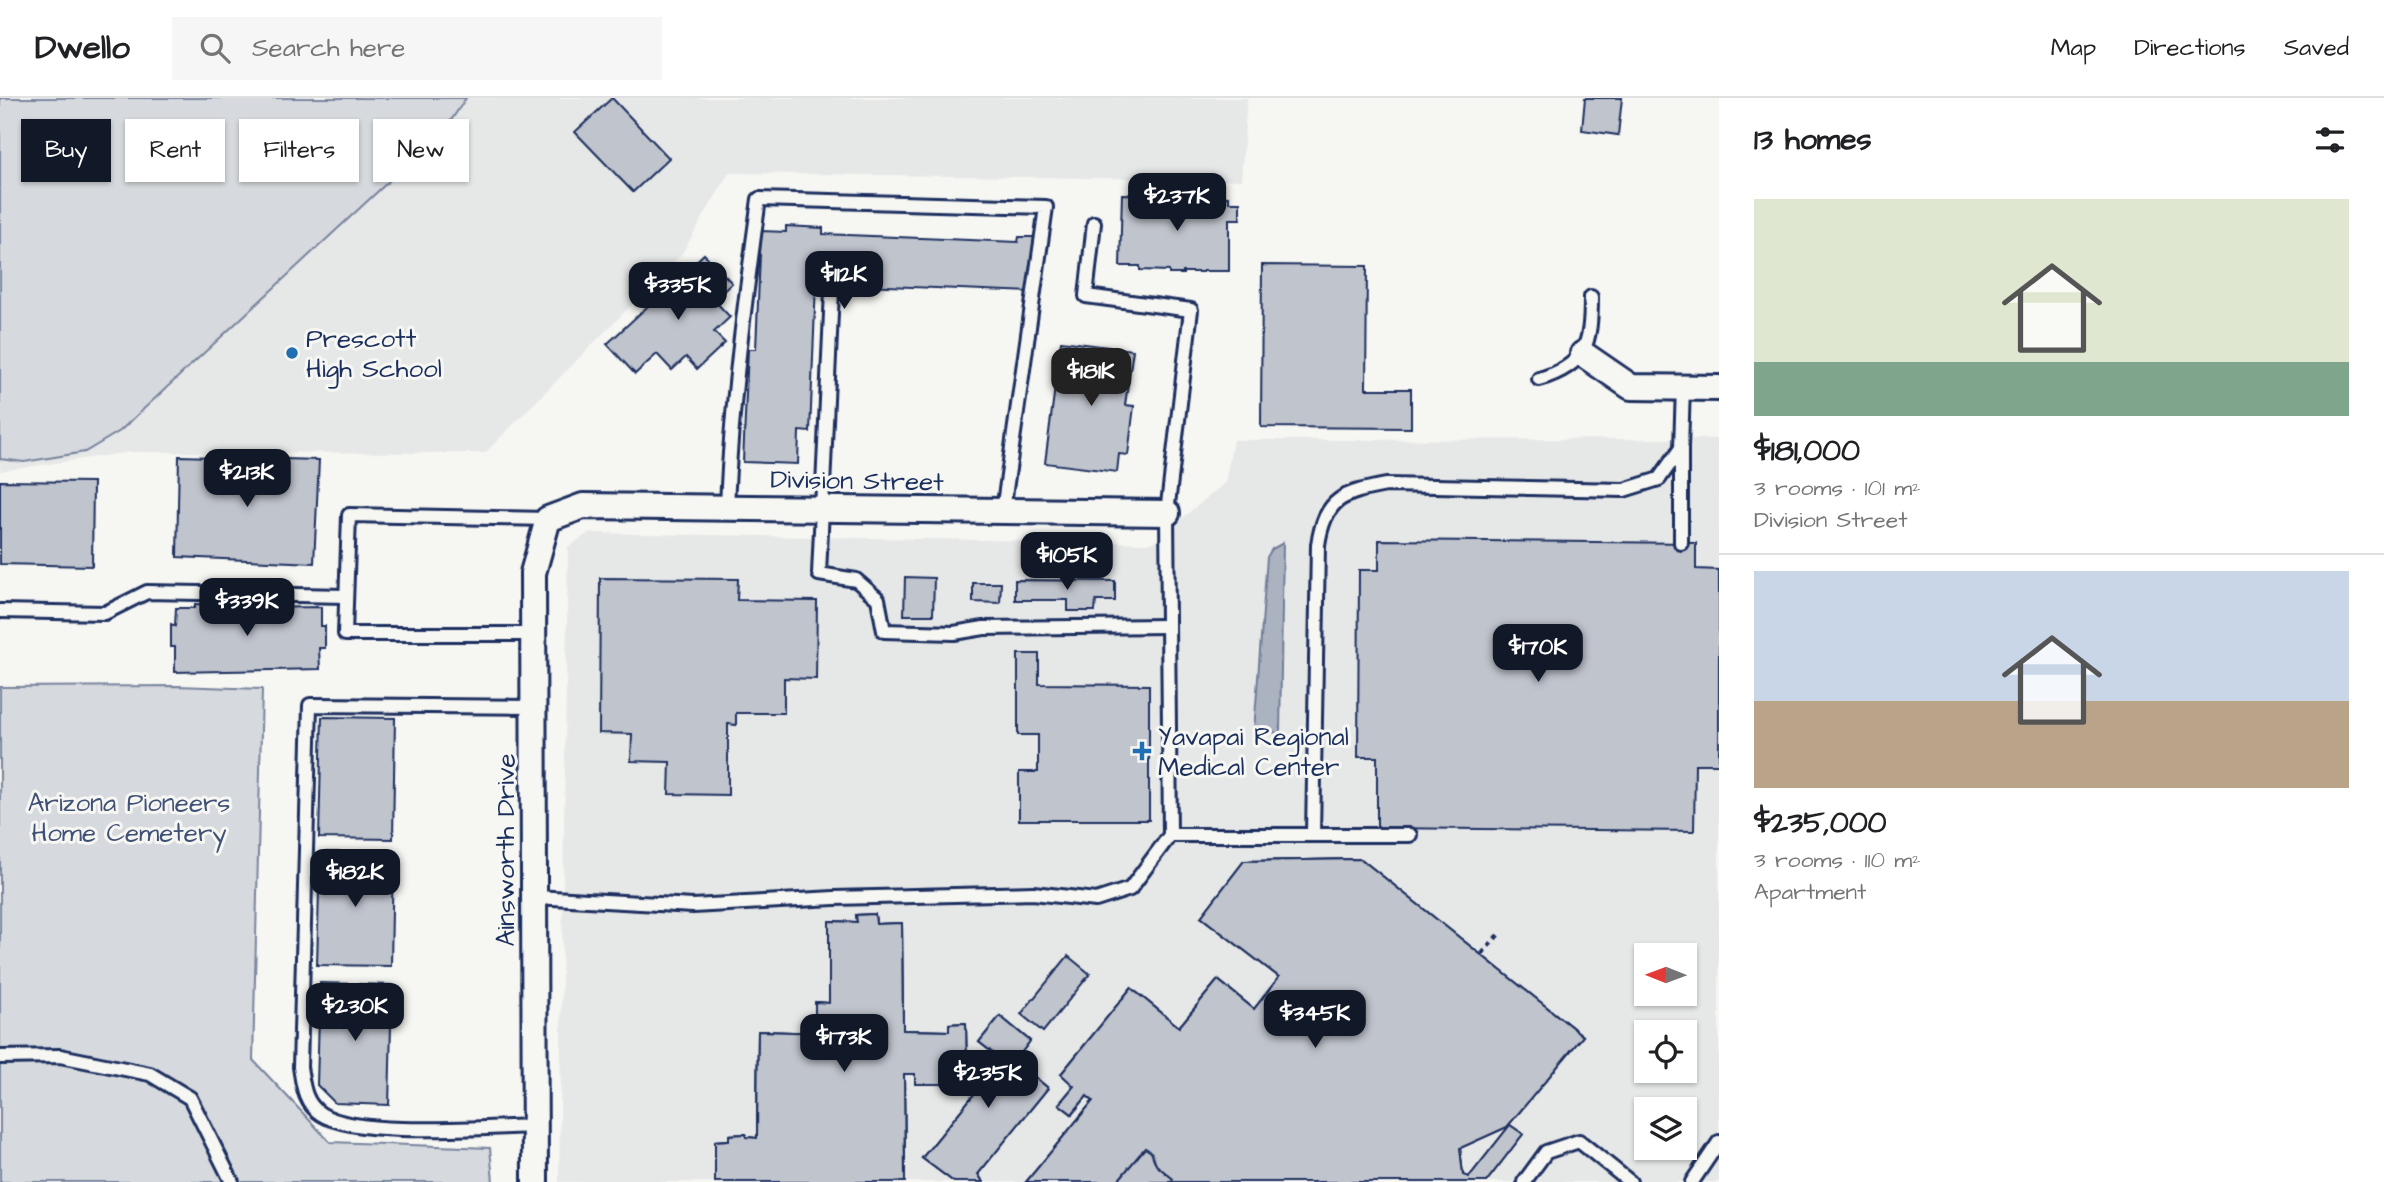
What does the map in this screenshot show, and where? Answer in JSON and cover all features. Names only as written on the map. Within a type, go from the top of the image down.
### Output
[{"type":"street","points":[[1583,354],[1631,387],[1719,388]]},
{"type":"street","name":"Division Street","points":[[548,519],[583,506],[1167,513]]},
{"type":"street","name":"Ainsworth Drive","points":[[535,1182],[533,573],[548,519]]},
{"type":"lane","points":[[727,508],[729,449],[739,347],[759,198],[1045,207],[1003,511]]},
{"type":"lane","points":[[535,897],[693,906],[834,898],[1033,893],[1096,900],[1130,889],[1170,835],[1167,513],[1191,310],[1086,296],[1094,223]]},
{"type":"lane","points":[[832,291],[819,574],[856,580],[878,599],[884,631],[954,632],[984,628],[1168,626]]},
{"type":"lane","points":[[1539,379],[1560,373],[1583,354],[1589,328],[1591,297]]},
{"type":"lane","points":[[1681,543],[1684,387]]},
{"type":"lane","points":[[1313,835],[1318,545],[1326,513],[1351,492],[1386,485],[1624,489],[1659,479],[1681,448]]},
{"type":"lane","points":[[534,634],[345,634],[349,515],[548,519]]},
{"type":"lane","points":[[0,611],[105,613],[147,592],[346,596]]},
{"type":"lane","points":[[534,707],[310,705],[300,1067],[304,1096],[320,1114],[347,1125],[386,1128],[535,1126]]},
{"type":"lane","points":[[1170,835],[1409,835]]},
{"type":"lane","points":[[0,1056],[60,1056],[150,1074],[190,1098],[232,1182]]},
{"type":"lane","points":[[1524,1182],[1546,1152],[1579,1142],[1630,1182]]},
{"type":"lane","points":[[1692,1182],[1702,1171],[1719,1142]]},
{"type":"path","points":[[1482,954],[1498,935]]},
{"type":"shaded area","name":"Prescott High School","points":[[0,98],[1247,98],[1241,180],[729,173],[681,255],[485,453],[130,452],[0,471]]},
{"type":"shaded area","name":"Yavapai Regional Medical Center","points":[[1719,439],[1719,1182],[559,1182],[568,547],[589,533],[1152,543],[1225,483],[1233,440]]},
{"type":"shaded area","points":[[1283,543],[1280,733],[1254,731],[1267,557],[1272,549]]},
{"type":"green space","points":[[0,98],[466,98],[452,119],[373,119],[373,182],[388,182],[120,431],[85,452],[24,462],[0,459]]},
{"type":"green space","name":"Arizona Pioneers Home Cemetery","points":[[177,686],[262,689],[253,1060],[330,1142],[490,1148],[493,1182],[0,1182],[0,687]]},
{"type":"building","points":[[612,98],[669,158],[633,192],[575,132]]},
{"type":"building","points":[[1585,98],[1622,98],[1618,135],[1582,130]]},
{"type":"building","points":[[1122,194],[1229,197],[1229,202],[1240,202],[1240,219],[1229,219],[1229,271],[1169,274],[1169,271],[1140,270],[1140,266],[1120,266]]},
{"type":"building","points":[[786,226],[823,228],[823,234],[1018,242],[1019,237],[1034,237],[1032,292],[816,283],[810,432],[799,431],[798,464],[743,462],[748,349],[756,349],[761,231],[786,232]]},
{"type":"building","points":[[704,254],[732,283],[714,300],[730,317],[714,332],[725,343],[697,369],[686,357],[672,370],[657,354],[635,374],[607,344]]},
{"type":"building","points":[[1262,265],[1367,266],[1366,389],[1411,389],[1411,428],[1261,427]]},
{"type":"building","points":[[1061,341],[1133,350],[1125,405],[1134,406],[1128,455],[1119,454],[1117,472],[1045,463]]},
{"type":"building","points":[[179,456],[319,460],[314,563],[177,557]]},
{"type":"building","points":[[0,481],[93,482],[92,566],[0,564]]},
{"type":"building","points":[[1379,540],[1696,543],[1696,569],[1719,570],[1719,764],[1695,764],[1694,831],[1377,828],[1377,757],[1358,757],[1359,570],[1379,570]]},
{"type":"building","points":[[905,577],[934,578],[933,615],[904,615]]},
{"type":"building","points":[[600,578],[738,579],[737,600],[817,601],[816,679],[784,678],[784,713],[736,713],[736,725],[728,724],[728,795],[669,794],[670,762],[631,761],[632,734],[599,733]]},
{"type":"building","points":[[1015,580],[1115,581],[1115,601],[1096,601],[1095,611],[1068,611],[1068,600],[1015,600]]},
{"type":"building","points":[[973,583],[1001,583],[1000,603],[973,602]]},
{"type":"building","points":[[212,599],[237,599],[237,604],[253,604],[254,608],[321,607],[321,626],[325,626],[325,648],[319,648],[320,669],[175,672],[171,624],[175,626],[176,608],[195,608],[195,604],[212,605]]},
{"type":"building","points":[[1018,654],[1039,654],[1039,684],[1149,685],[1149,820],[1019,820],[1019,772],[1038,772],[1038,735],[1018,735]]},
{"type":"building","points":[[322,717],[395,718],[393,839],[319,838]]},
{"type":"building","points":[[320,852],[393,853],[391,966],[317,965]]},
{"type":"building","points":[[1361,859],[1583,1036],[1507,1127],[1460,1148],[1463,1175],[1469,1177],[1510,1125],[1523,1134],[1486,1182],[1026,1182],[1093,1101],[1087,1096],[1072,1114],[1059,1104],[1074,1086],[1061,1074],[1131,988],[1179,1027],[1218,980],[1254,1009],[1279,977],[1201,917],[1244,861]]},
{"type":"building","points":[[1361,859],[1583,1036],[1507,1127],[1460,1148],[1463,1175],[1469,1177],[1510,1125],[1523,1134],[1486,1182],[1171,1182],[1173,1179],[1156,1165],[1151,1152],[1145,1148],[1117,1182],[1026,1182],[1093,1101],[1087,1096],[1072,1114],[1059,1104],[1074,1086],[1061,1074],[1131,988],[1179,1027],[1218,980],[1254,1009],[1279,977],[1201,917],[1244,861]]},
{"type":"building","points":[[1361,859],[1583,1036],[1507,1127],[1460,1148],[1463,1175],[1469,1177],[1510,1125],[1523,1134],[1486,1182],[1171,1182],[1173,1179],[1156,1165],[1151,1152],[1145,1148],[1117,1182],[1026,1182],[1093,1101],[1087,1096],[1072,1114],[1059,1104],[1074,1086],[1061,1074],[1131,988],[1179,1027],[1218,980],[1254,1009],[1279,977],[1201,917],[1244,861]]},
{"type":"building","points":[[875,914],[876,924],[902,923],[903,1030],[949,1031],[949,1024],[966,1023],[967,1084],[915,1084],[915,1074],[904,1074],[905,1182],[715,1182],[715,1141],[729,1140],[729,1135],[746,1134],[746,1137],[757,1138],[758,1031],[829,1033],[829,1027],[815,1026],[815,1002],[829,1003],[829,921],[857,922],[856,915]]},
{"type":"building","points":[[875,914],[876,924],[902,923],[903,1030],[949,1031],[949,1024],[966,1023],[967,1084],[915,1084],[915,1074],[904,1074],[905,1182],[715,1182],[715,1141],[729,1140],[729,1135],[746,1134],[746,1137],[757,1138],[758,1031],[829,1033],[829,1027],[815,1026],[815,1002],[829,1003],[829,921],[857,922],[856,915]]},
{"type":"building","points":[[875,914],[876,924],[902,923],[903,1030],[949,1031],[949,1024],[966,1023],[967,1084],[915,1084],[915,1074],[904,1074],[905,1182],[715,1182],[715,1141],[729,1140],[729,1135],[746,1134],[746,1137],[757,1138],[758,1031],[829,1033],[829,1027],[815,1026],[815,1002],[829,1003],[829,921],[857,922],[856,915]]},
{"type":"building","points":[[1068,956],[1090,974],[1043,1032],[1021,1014]]},
{"type":"building","points":[[320,983],[392,985],[389,1105],[335,1103],[317,1085]]},
{"type":"building","points":[[1000,1016],[1030,1041],[1015,1061],[1048,1088],[978,1174],[983,1182],[954,1182],[922,1158],[1002,1060],[979,1042]]},
{"type":"building","points":[[1000,1016],[1030,1041],[1015,1061],[1048,1088],[978,1174],[983,1182],[954,1182],[922,1158],[1002,1060],[979,1042]]},
{"type":"building","points":[[1000,1016],[1030,1041],[1015,1061],[1048,1088],[978,1174],[983,1182],[954,1182],[922,1158],[1002,1060],[979,1042]]},
{"type":"building","points":[[1145,1148],[1151,1152],[1156,1165],[1173,1179],[1171,1182],[1117,1182]]},
{"type":"place","name":"Prescott High School","points":[[292,353]]},
{"type":"place","name":"Yavapai Regional Medical Center","points":[[1142,751]]}]
